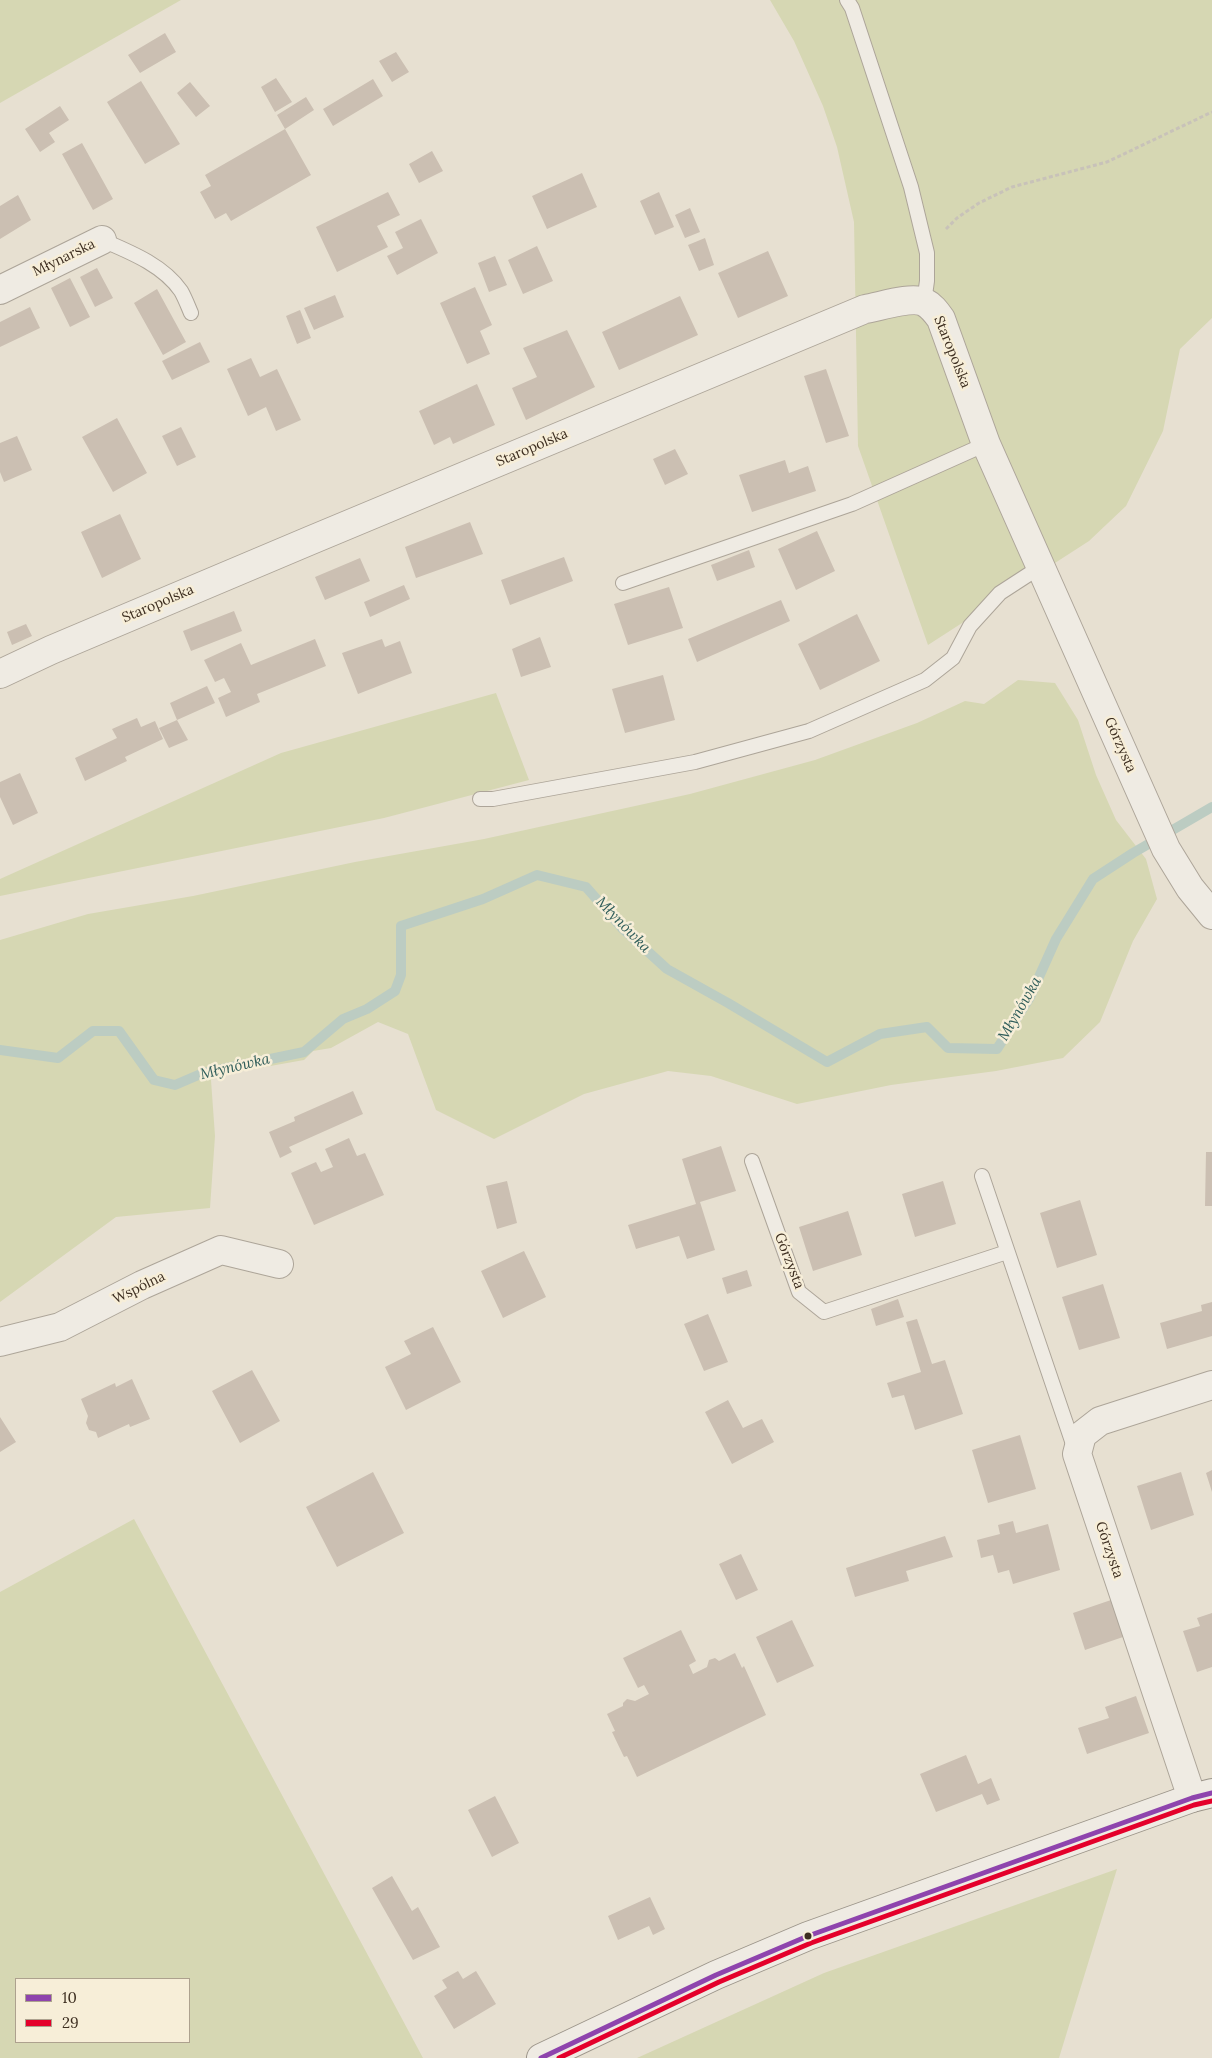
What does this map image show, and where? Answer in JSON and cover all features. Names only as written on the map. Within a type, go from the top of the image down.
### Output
[{"type":"street","name":"Młynarska","points":[[0,290],[102,240]]},
{"type":"street","name":"Staropolska","points":[[0,674],[51,650],[318,537],[865,309],[909,301],[924,302],[934,309],[941,319],[986,444],[1040,567]]},
{"type":"street","name":"Górzysta","points":[[1040,567],[1166,849],[1194,895],[1212,915]]},
{"type":"street","name":"Wspólna","points":[[0,1342],[60,1327],[142,1285],[221,1250],[278,1264]]},
{"type":"street","points":[[1077,1454],[1082,1435],[1100,1421],[1212,1385]]},
{"type":"street","name":"Górzysta","points":[[1077,1454],[1202,1795]]},
{"type":"street","points":[[541,2058],[716,1975],[808,1936],[1202,1795]]},
{"type":"lane","points":[[847,0],[855,18],[908,177],[927,253],[927,281],[924,302]]},
{"type":"lane","name":"Młynarska","points":[[102,240],[134,254],[159,269],[181,291],[191,313]]},
{"type":"lane","points":[[623,583],[852,504],[986,444]]},
{"type":"lane","points":[[487,799],[695,762],[809,730],[926,680],[953,658],[970,626],[1000,593],[1040,567]]},
{"type":"lane","name":"Górzysta","points":[[752,1161],[800,1292],[824,1312],[1007,1252]]},
{"type":"lane","points":[[982,1176],[1077,1454]]},
{"type":"path","points":[[927,253],[956,218],[980,203],[1012,188],[1107,162],[1212,112]]},
{"type":"green space","points":[[0,0],[181,0],[0,103]]},
{"type":"green space","points":[[770,0],[1212,0],[1212,318],[1180,349],[1163,431],[1126,506],[1089,541],[928,645],[858,446],[854,222],[837,147],[823,106],[794,41]]},
{"type":"green space","points":[[1018,680],[1055,683],[1078,720],[1096,775],[1116,820],[1146,859],[1157,899],[1133,941],[1100,1022],[1063,1058],[996,1071],[891,1085],[797,1104],[711,1076],[668,1071],[584,1094],[494,1139],[436,1110],[408,1034],[378,1022],[331,1048],[313,1051],[304,1060],[231,1073],[211,1080],[215,1136],[210,1208],[116,1217],[0,1302],[0,940],[88,914],[193,896],[355,862],[484,839],[690,794],[815,760],[917,723],[965,701],[984,704]]},
{"type":"green space","points":[[496,693],[529,780],[384,818],[0,896],[0,879],[281,753]]},
{"type":"green space","points":[[134,1519],[423,2058],[0,2058],[0,1592]]},
{"type":"green space","points":[[1117,1869],[1059,2058],[637,2058],[824,1973]]},
{"type":"building","points":[[165,33],[176,52],[140,73],[128,55]]},
{"type":"building","points":[[396,52],[409,72],[392,82],[379,61]]},
{"type":"building","points":[[276,78],[292,102],[275,112],[261,87]]},
{"type":"building","points":[[373,79],[383,96],[333,126],[323,109]]},
{"type":"building","points":[[141,81],[180,144],[145,164],[107,102]]},
{"type":"building","points":[[190,82],[210,106],[196,117],[177,93]]},
{"type":"building","points":[[306,97],[314,110],[285,129],[277,115]]},
{"type":"building","points":[[60,106],[69,120],[49,133],[55,142],[40,152],[25,129]]},
{"type":"building","points":[[285,129],[311,175],[231,221],[226,213],[215,219],[200,192],[211,186],[205,175]]},
{"type":"building","points":[[82,143],[113,199],[93,210],[62,154]]},
{"type":"building","points":[[432,151],[443,171],[419,183],[409,164]]},
{"type":"building","points":[[582,173],[597,207],[547,229],[532,196]]},
{"type":"building","points":[[388,192],[400,215],[377,226],[388,247],[337,272],[316,227]]},
{"type":"building","points":[[659,192],[674,227],[655,235],[640,201]]},
{"type":"building","points":[[18,195],[31,220],[0,239],[0,206]]},
{"type":"building","points":[[690,208],[700,232],[685,238],[675,215]]},
{"type":"building","points":[[421,219],[438,253],[397,275],[387,256],[403,248],[395,232]]},
{"type":"building","points":[[705,238],[714,265],[699,271],[688,245]]},
{"type":"building","points":[[537,246],[553,281],[523,294],[508,260]]},
{"type":"building","points":[[768,251],[788,296],[738,318],[718,273]]},
{"type":"building","points":[[495,256],[507,285],[489,292],[478,263]]},
{"type":"building","points":[[97,268],[113,298],[95,307],[80,277]]},
{"type":"building","points":[[70,278],[90,317],[70,327],[51,288]]},
{"type":"building","points":[[475,287],[492,325],[480,331],[490,354],[467,364],[440,303]]},
{"type":"building","points":[[157,289],[186,342],[163,355],[134,303]]},
{"type":"building","points":[[335,295],[344,317],[314,330],[304,308]]},
{"type":"building","points":[[680,296],[698,335],[619,370],[602,332]]},
{"type":"building","points":[[30,307],[40,328],[0,347],[0,322]]},
{"type":"building","points":[[300,310],[311,338],[297,344],[286,316]]},
{"type":"building","points":[[567,330],[595,387],[526,420],[512,388],[537,377],[523,348]]},
{"type":"building","points":[[200,342],[210,362],[172,380],[162,361]]},
{"type":"building","points":[[251,358],[260,377],[277,369],[301,420],[276,431],[266,407],[248,416],[227,369]]},
{"type":"building","points":[[826,369],[849,436],[826,443],[804,376]]},
{"type":"building","points":[[477,384],[495,425],[453,444],[450,437],[434,445],[419,411]]},
{"type":"building","points":[[117,418],[147,473],[113,492],[82,437]]},
{"type":"building","points":[[181,427],[196,457],[177,466],[162,436]]},
{"type":"building","points":[[17,436],[32,470],[4,482],[0,472],[0,443]]},
{"type":"building","points":[[675,449],[688,474],[665,485],[653,459]]},
{"type":"building","points":[[785,460],[789,473],[808,466],[816,491],[752,512],[739,475]]},
{"type":"building","points":[[120,514],[141,559],[102,578],[81,532]]},
{"type":"building","points":[[470,522],[483,554],[416,578],[405,547]]},
{"type":"building","points":[[817,531],[835,571],[796,590],[778,549]]},
{"type":"building","points":[[749,550],[755,567],[717,581],[711,565]]},
{"type":"building","points":[[564,557],[573,581],[510,605],[501,580]]},
{"type":"building","points":[[360,558],[370,581],[325,600],[315,577]]},
{"type":"building","points":[[404,585],[410,599],[370,617],[364,602]]},
{"type":"building","points":[[669,587],[683,628],[628,645],[614,604]]},
{"type":"building","points":[[781,600],[790,621],[697,662],[688,639]]},
{"type":"building","points":[[234,611],[242,631],[191,651],[183,631]]},
{"type":"building","points":[[857,614],[880,661],[820,690],[798,644]]},
{"type":"building","points":[[26,624],[32,636],[12,645],[7,632]]},
{"type":"building","points":[[540,637],[551,667],[521,677],[512,649]]},
{"type":"building","points":[[315,639],[326,666],[257,694],[260,702],[226,717],[218,698],[231,692],[224,678],[215,682],[204,660],[241,643],[251,665]]},
{"type":"building","points":[[382,639],[385,647],[400,641],[412,673],[358,694],[342,653]]},
{"type":"building","points":[[663,675],[675,720],[625,733],[612,689]]},
{"type":"building","points":[[207,686],[215,703],[177,720],[170,703]]},
{"type":"building","points":[[137,718],[141,727],[155,721],[163,739],[125,757],[127,761],[85,781],[75,758],[117,738],[112,729]]},
{"type":"building","points":[[177,720],[188,740],[169,748],[159,728]]},
{"type":"building","points":[[20,773],[38,813],[13,825],[0,797],[0,782]]},
{"type":"building","points":[[353,1091],[363,1114],[289,1147],[292,1152],[280,1158],[269,1132],[295,1121],[294,1117]]},
{"type":"building","points":[[349,1138],[357,1156],[365,1153],[384,1195],[314,1225],[291,1173],[316,1162],[321,1172],[333,1167],[325,1149]]},
{"type":"building","points":[[721,1146],[736,1191],[700,1202],[715,1250],[687,1259],[679,1236],[636,1249],[628,1225],[696,1204],[682,1159]]},
{"type":"building","points":[[1206,1152],[1212,1152],[1212,1206],[1205,1206]]},
{"type":"building","points":[[507,1181],[517,1223],[497,1229],[486,1186]]},
{"type":"building","points":[[943,1181],[956,1224],[915,1237],[902,1194]]},
{"type":"building","points":[[1080,1200],[1097,1255],[1057,1268],[1040,1213]]},
{"type":"building","points":[[848,1211],[862,1255],[813,1271],[799,1227]]},
{"type":"building","points":[[524,1251],[546,1297],[503,1318],[481,1271]]},
{"type":"building","points":[[747,1270],[752,1286],[727,1294],[722,1278]]},
{"type":"building","points":[[1103,1284],[1120,1338],[1079,1350],[1062,1297]]},
{"type":"building","points":[[898,1299],[904,1317],[876,1326],[871,1309]]},
{"type":"building","points":[[1212,1302],[1212,1336],[1167,1349],[1160,1323],[1202,1311],[1201,1305]]},
{"type":"building","points":[[708,1314],[728,1362],[704,1371],[684,1324]]},
{"type":"building","points":[[917,1319],[932,1364],[945,1360],[963,1414],[915,1430],[904,1395],[892,1398],[887,1383],[921,1372],[906,1322]]},
{"type":"building","points":[[433,1327],[461,1382],[406,1410],[385,1367],[411,1354],[404,1341]]},
{"type":"building","points":[[252,1370],[280,1421],[240,1443],[212,1391]]},
{"type":"building","points":[[132,1379],[150,1419],[130,1427],[129,1424],[98,1438],[96,1432],[89,1430],[86,1423],[88,1416],[81,1399],[115,1383],[116,1387]]},
{"type":"building","points":[[728,1400],[743,1428],[762,1419],[774,1442],[732,1464],[705,1412]]},
{"type":"building","points":[[0,1417],[16,1442],[0,1452]]},
{"type":"building","points":[[1020,1435],[1036,1489],[988,1503],[972,1450]]},
{"type":"building","points":[[1212,1470],[1212,1492],[1206,1473]]},
{"type":"building","points":[[373,1472],[404,1533],[337,1567],[306,1507]]},
{"type":"building","points":[[1181,1472],[1194,1515],[1151,1530],[1137,1486]]},
{"type":"building","points":[[1013,1521],[1016,1533],[1048,1524],[1060,1570],[1013,1584],[1009,1570],[998,1573],[993,1555],[981,1558],[977,1540],[1000,1534],[998,1525]]},
{"type":"building","points":[[945,1536],[953,1557],[906,1571],[909,1581],[855,1597],[846,1568]]},
{"type":"building","points":[[741,1554],[758,1590],[736,1600],[719,1564]]},
{"type":"building","points":[[1111,1600],[1123,1637],[1085,1650],[1073,1613]]},
{"type":"building","points":[[1212,1613],[1212,1667],[1197,1672],[1183,1631],[1200,1626],[1197,1618]]},
{"type":"building","points":[[792,1620],[814,1666],[777,1683],[756,1637]]},
{"type":"building","points":[[681,1630],[696,1661],[689,1665],[693,1674],[707,1667],[709,1660],[715,1658],[719,1661],[735,1653],[742,1668],[744,1666],[766,1715],[637,1777],[627,1756],[624,1757],[612,1732],[615,1731],[607,1714],[623,1706],[627,1699],[635,1701],[649,1694],[644,1685],[638,1688],[623,1658]]},
{"type":"building","points":[[1136,1696],[1149,1733],[1087,1754],[1078,1728],[1109,1718],[1105,1707]]},
{"type":"building","points":[[966,1755],[978,1784],[991,1778],[1000,1800],[987,1805],[982,1794],[936,1812],[920,1774]]},
{"type":"building","points":[[495,1796],[519,1843],[492,1857],[468,1810]]},
{"type":"building","points":[[392,1876],[412,1911],[418,1907],[440,1947],[413,1960],[372,1888]]},
{"type":"building","points":[[650,1897],[665,1929],[653,1935],[649,1926],[618,1940],[608,1916]]},
{"type":"building","points":[[458,1971],[463,1979],[476,1971],[496,2004],[454,2029],[434,1996],[447,1988],[442,1980]]},
{"type":"waterway","name":"Młynówka","points":[[0,1050],[58,1058],[93,1031],[119,1031],[154,1080],[175,1085],[203,1073],[304,1052],[343,1019],[367,1009],[395,991],[401,975],[401,926],[483,899],[537,875],[586,887],[622,928],[667,969],[827,1062],[880,1034],[927,1027],[948,1048],[997,1049],[1030,997],[1056,939],[1093,879],[1133,853],[1212,807]]},
{"type":"transit line","name":"10","points":[[541,2058],[716,1975],[808,1936],[1192,1798],[1212,1793]]},
{"type":"transit line","name":"29","points":[[559,2058],[719,1982],[811,1943],[1194,1805],[1212,1801]]}]
